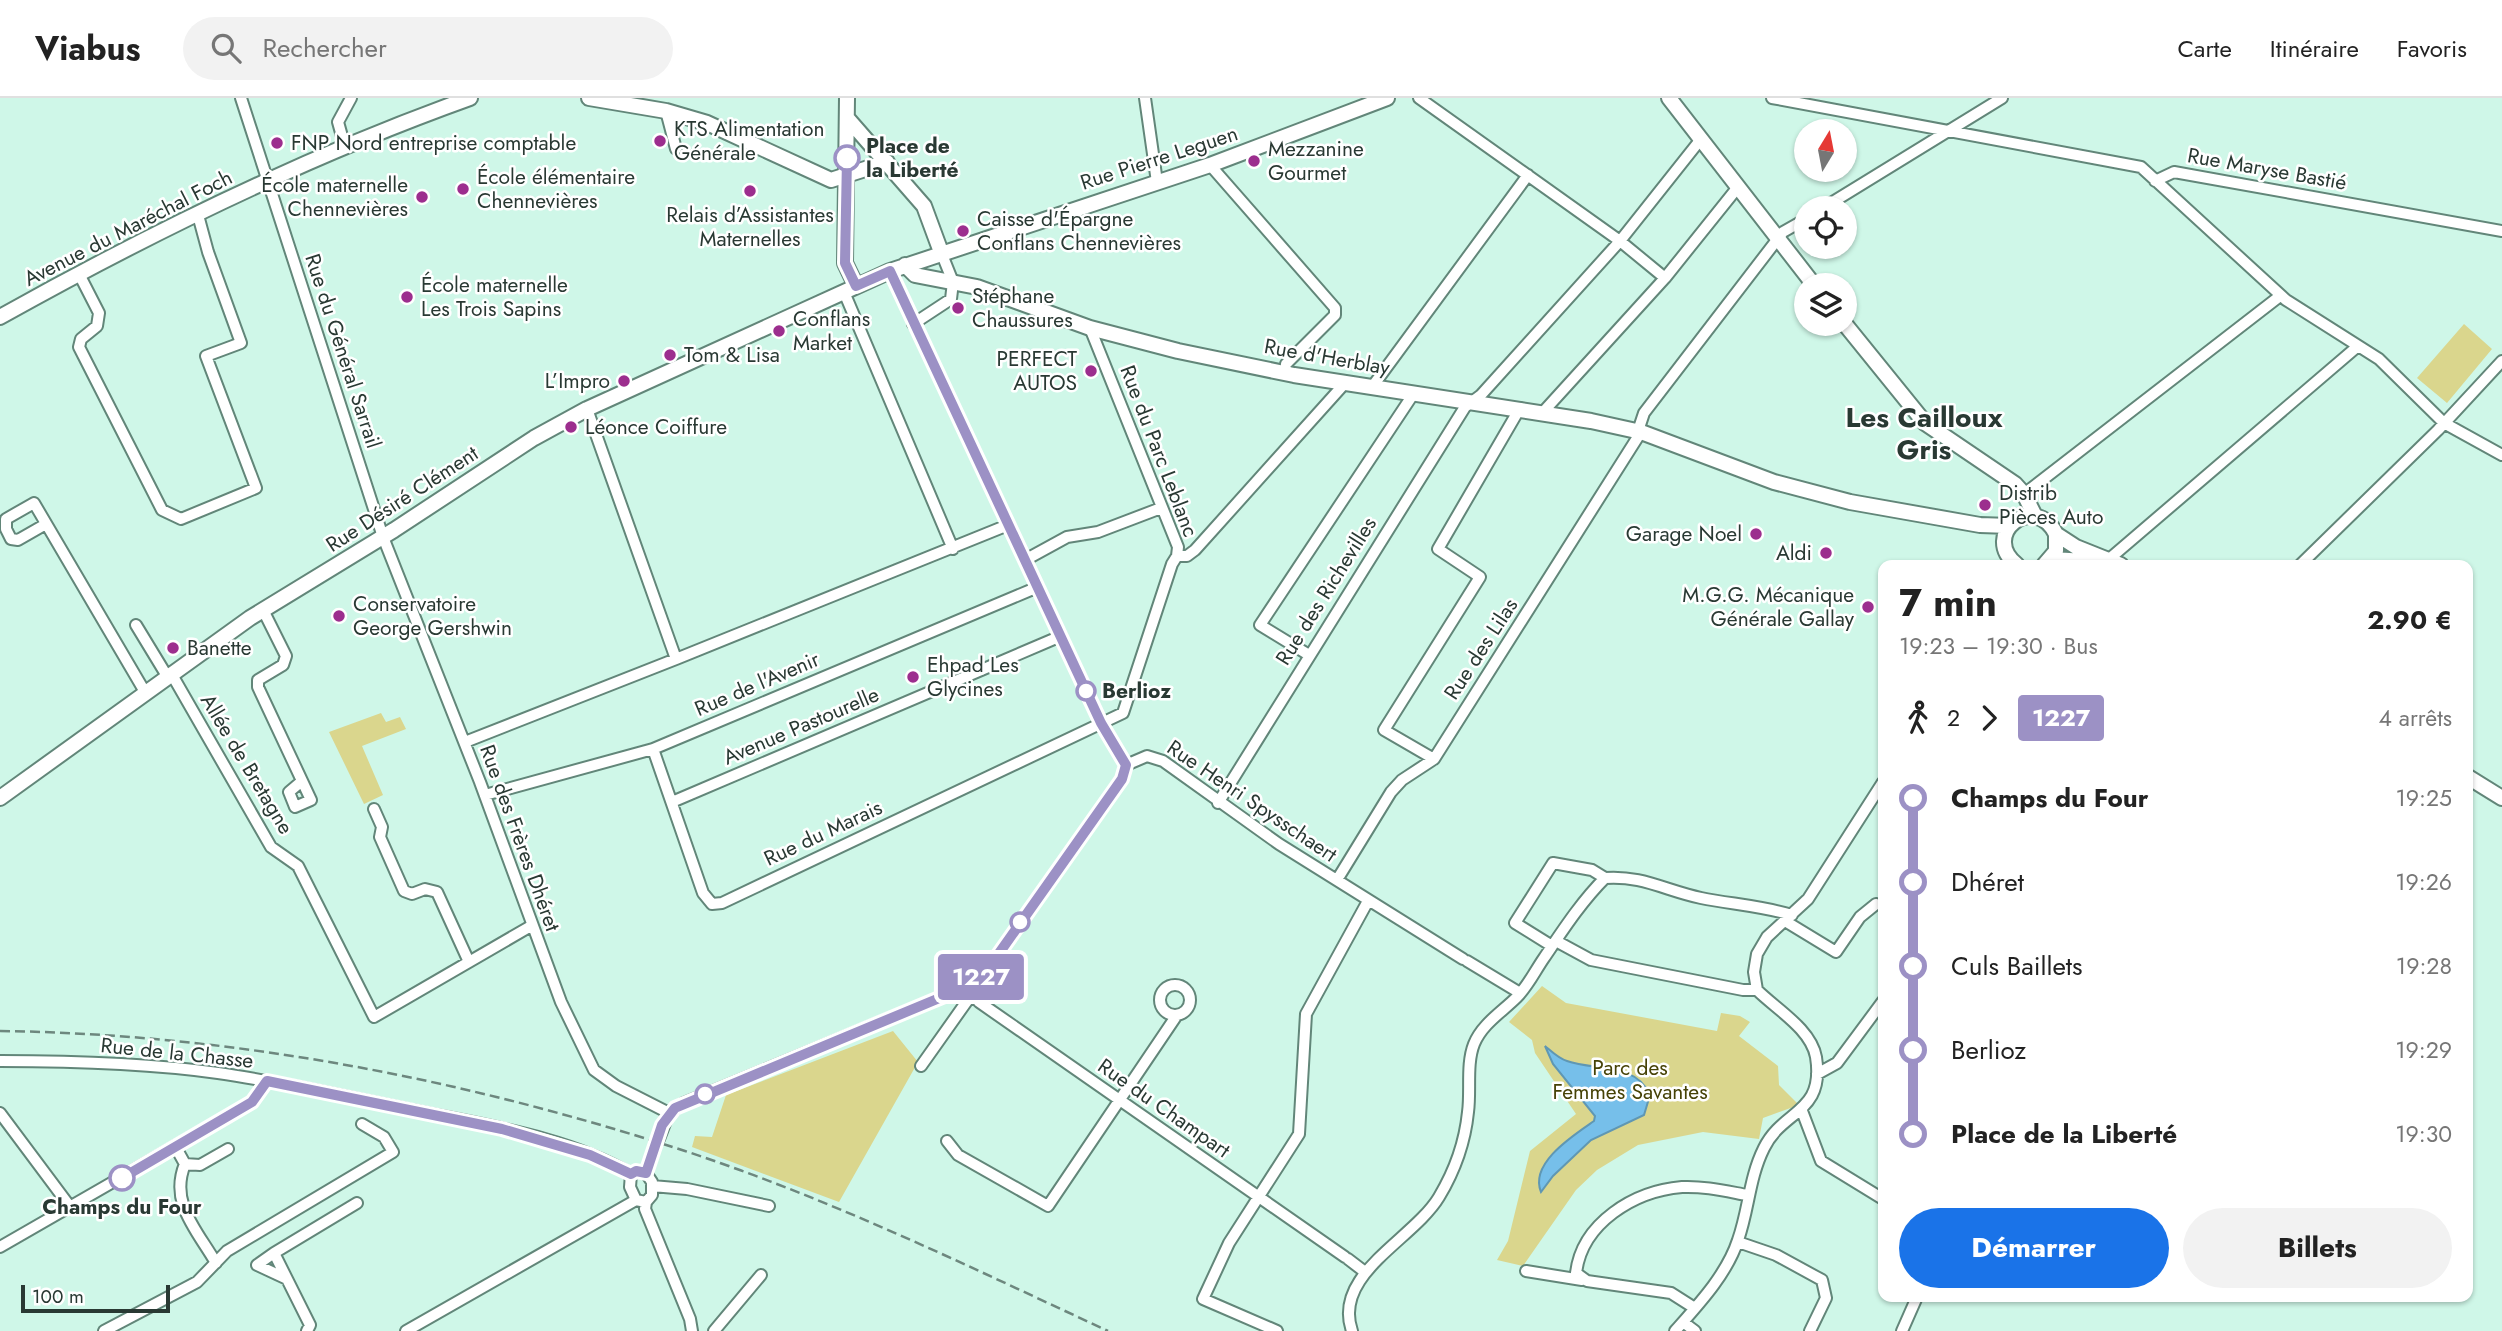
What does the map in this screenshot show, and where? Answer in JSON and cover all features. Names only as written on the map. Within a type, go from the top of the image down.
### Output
[{"type":"main road","name":"Avenue du Maréchal Foch","points":[[0,317],[79,274],[266,182],[345,147],[470,98]]},
{"type":"main road","points":[[589,98],[666,111],[714,126],[831,180],[887,162]]},
{"type":"main road","points":[[846,98],[848,119],[845,263],[850,289],[941,252],[924,206],[848,119]]},
{"type":"main road","name":"Rue Pierre Leguen","points":[[941,252],[1210,165],[1387,98]]},
{"type":"main road","points":[[1669,98],[1805,273]]},
{"type":"main road","points":[[905,265],[915,275],[953,282]]},
{"type":"main road","name":"Rue d'Herblay","points":[[953,282],[977,287],[1090,328],[1286,373],[1544,411],[1639,432],[1774,482],[1815,493],[1980,525],[2010,526]]},
{"type":"main road","name":"Rue Désiré Clément","points":[[0,798],[263,610],[383,537],[525,444],[587,409],[850,289]]},
{"type":"main road","points":[[1855,336],[1925,423],[2015,484],[2024,494],[2035,516]]},
{"type":"main road","points":[[2010,559],[2010,526],[2021,517],[2035,516],[2048,522],[2056,534],[2058,542],[2049,560]]},
{"type":"main road","points":[[1980,525],[2010,559]]},
{"type":"main road","points":[[2056,534],[2103,560]]},
{"type":"main road","points":[[2473,780],[2502,798]]},
{"type":"street","name":"Rue du Général Sarrail","points":[[241,98],[383,537]]},
{"type":"street","points":[[345,147],[338,122],[351,98]]},
{"type":"street","points":[[1145,98],[1157,182]]},
{"type":"street","points":[[1419,98],[1620,241],[1665,278]]},
{"type":"street","points":[[1772,98],[2141,167],[2280,296],[2379,359],[2444,423],[2502,455]]},
{"type":"street","points":[[1843,196],[2002,98]]},
{"type":"street","points":[[666,111],[676,149]]},
{"type":"street","name":"Rue des Richevilles","points":[[1218,803],[1465,407],[1620,241],[1701,139]]},
{"type":"street","points":[[1210,165],[1335,308],[1335,315],[1286,364],[1286,373]]},
{"type":"street","name":"Rue Maryse Bastié","points":[[2155,181],[2174,172],[2502,230]]},
{"type":"street","points":[[1372,387],[1528,175]]},
{"type":"street","points":[[1544,411],[1665,278],[1738,187]]},
{"type":"street","points":[[79,274],[99,313],[97,326],[81,339],[79,346],[162,510],[181,519],[256,488],[206,356],[241,343],[208,252],[198,215]]},
{"type":"street","name":"Rue des Lilas","points":[[1340,875],[1391,792],[1402,780],[1433,759],[1639,432],[1644,414],[1783,233],[1794,226]]},
{"type":"street","points":[[913,324],[951,299],[953,282],[941,252]]},
{"type":"street","points":[[890,271],[1101,723],[1126,765],[1122,779],[983,976],[969,990],[920,1066]]},
{"type":"street","points":[[850,289],[953,549]]},
{"type":"street","points":[[2024,494],[2280,296]]},
{"type":"street","name":"Rue du Parc Leblanc","points":[[1090,328],[1178,547],[1178,556],[1187,556],[1195,550],[1346,382]]},
{"type":"street","points":[[2112,560],[2358,346]]},
{"type":"street","points":[[2305,560],[2444,423],[2502,361]]},
{"type":"street","points":[[1309,655],[1260,625],[1414,393]]},
{"type":"street","points":[[1433,759],[1384,730],[1480,577],[1438,549],[1520,408]]},
{"type":"street","points":[[587,409],[676,659]]},
{"type":"street","points":[[1025,559],[1067,537],[1098,532],[1161,508]]},
{"type":"street","points":[[46,524],[145,692]]},
{"type":"street","points":[[465,742],[1008,525]]},
{"type":"street","name":"Rue des Frères Dhéret","points":[[383,537],[465,742],[561,1002],[594,1070],[669,1113]]},
{"type":"street","points":[[1101,723],[1123,713],[1126,708],[1172,564],[1178,556]]},
{"type":"street","name":"Rue de l'Avenir","points":[[485,795],[653,749],[1038,587]]},
{"type":"street","points":[[263,610],[286,656],[283,664],[258,680],[258,687],[302,781]]},
{"type":"street","name":"Allée de Bretagne","points":[[136,625],[169,675],[271,847],[298,866],[374,1017],[469,962]]},
{"type":"street","name":"Avenue Pastourelle","points":[[672,802],[1060,636]]},
{"type":"street","name":"Rue du Marais","points":[[653,749],[703,892],[712,904],[722,903],[1101,723]]},
{"type":"street","name":"Rue Henri Spysschaert","points":[[1126,765],[1147,756],[1155,757],[1218,803],[1368,901],[1520,993]]},
{"type":"street","points":[[1695,1331],[1679,1326],[1722,1274],[1738,1242],[1747,1195],[1765,1145],[1775,1132],[1802,1111],[1814,1093],[1817,1074],[1811,1040],[1757,990],[1754,972],[1757,954],[1767,937],[1808,899],[1878,790]]},
{"type":"street","points":[[374,808],[383,827],[379,833],[404,891],[412,894],[425,889],[437,892],[469,962],[531,926]]},
{"type":"street","points":[[1757,990],[1743,990],[1591,960],[1515,923],[1553,863],[1592,870],[1605,878],[1626,876],[1699,898],[1769,908],[1789,918],[1836,952],[1860,917],[1876,904]]},
{"type":"street","points":[[1352,1331],[1348,1321],[1349,1301],[1365,1272],[1420,1223],[1438,1199],[1451,1174],[1463,1138],[1474,1043],[1487,1024],[1520,993],[1587,897],[1605,878]]},
{"type":"street","points":[[1277,1331],[1203,1299],[1229,1243],[1299,1134],[1306,1014],[1368,901]]},
{"type":"street","points":[[659,1139],[669,1113],[684,1103],[969,990]]},
{"type":"street","name":"Rue du Champart","points":[[969,990],[979,1002],[1365,1272]]},
{"type":"street","points":[[1817,1074],[1837,1063],[1878,1008]]},
{"type":"street","points":[[947,1141],[958,1155],[1048,1206],[1177,1015]]},
{"type":"street","name":"Rue de la Chasse","points":[[0,1061],[123,1065],[216,1073],[267,1081],[502,1129],[590,1155],[631,1174]]},
{"type":"street","points":[[0,1247],[252,1102],[267,1081]]},
{"type":"street","points":[[1802,1111],[1821,1161],[1878,1195]]},
{"type":"street","points":[[0,1113],[71,1208]]},
{"type":"street","points":[[104,1331],[197,1282],[227,1251],[393,1152],[384,1137],[362,1124]]},
{"type":"street","points":[[175,1146],[185,1164]]},
{"type":"street","points":[[185,1164],[200,1165],[228,1149]]},
{"type":"street","points":[[406,1331],[652,1195],[652,1186],[646,1173],[653,1153]]},
{"type":"street","points":[[185,1164],[180,1177],[179,1199],[216,1263]]},
{"type":"street","points":[[646,1173],[636,1171],[631,1174],[630,1187],[645,1209],[690,1319],[692,1331]]},
{"type":"street","points":[[652,1186],[687,1189],[769,1206]]},
{"type":"street","points":[[1587,1281],[1576,1273],[1578,1258],[1596,1227],[1611,1214],[1642,1198],[1683,1187],[1747,1195]]},
{"type":"street","points":[[287,1279],[257,1265],[357,1203]]},
{"type":"street","points":[[1738,1242],[1776,1255],[1822,1280],[1826,1298],[1810,1331]]},
{"type":"street","points":[[274,1253],[310,1325],[307,1331]]},
{"type":"street","points":[[1526,1272],[1671,1293],[1693,1307]]},
{"type":"street","points":[[714,1331],[761,1275]]},
{"type":"street","points":[[1902,1331],[1915,1302]]},
{"type":"green space","points":[[2464,324],[2492,349],[2447,403],[2417,378]]},
{"type":"green space","points":[[381,713],[386,722],[400,717],[406,729],[362,746],[383,795],[364,804],[329,732]]},
{"type":"green space","name":"Parc des Femmes Savantes","points":[[1542,986],[1566,1003],[1717,1031],[1721,1013],[1740,1016],[1750,1022],[1739,1036],[1778,1066],[1779,1085],[1799,1105],[1763,1118],[1759,1139],[1703,1132],[1638,1145],[1597,1170],[1576,1190],[1523,1266],[1497,1260],[1508,1241],[1530,1151],[1576,1114],[1535,1053],[1532,1040],[1509,1022]]},
{"type":"green space","points":[[893,1031],[918,1062],[839,1202],[692,1147],[695,1136],[712,1137],[726,1095]]},
{"type":"water","points":[[1545,1046],[1567,1061],[1625,1072],[1644,1084],[1650,1095],[1644,1115],[1591,1140],[1553,1176],[1541,1192],[1539,1181],[1547,1160],[1565,1142],[1594,1121],[1595,1116],[1553,1064]]},
{"type":"railway","points":[[0,1031],[87,1034],[261,1051],[433,1082],[518,1102],[685,1151],[793,1190],[900,1235],[1108,1331]]},
{"type":"bus line","name":"1227","points":[[122,1178],[252,1102],[267,1081],[502,1129],[590,1155],[631,1174],[636,1171],[646,1173],[662,1125],[675,1108],[966,987],[983,976],[1122,779],[1126,765],[1101,723],[890,271],[856,286],[845,263],[847,158]]},
{"type":"place","name":"KTS Alimentation Générale","points":[[660,141]]},
{"type":"place","name":"FNP Nord entreprise comptable","points":[[277,143]]},
{"type":"place","name":"Place de la Liberté","points":[[847,158]]},
{"type":"place","name":"Mezzanine Gourmet","points":[[1254,161]]},
{"type":"place","name":"École élémentaire Chennevières","points":[[463,189]]},
{"type":"place","name":"Relais d’Assistantes Maternelles","points":[[750,191]]},
{"type":"place","name":"École maternelle Chennevières","points":[[422,197]]},
{"type":"place","name":"Caisse d'Épargne Conflans Chennevières","points":[[963,231]]},
{"type":"place","name":"École maternelle Les Trois Sapins","points":[[407,297]]},
{"type":"place","name":"Stéphane Chaussures","points":[[958,308]]},
{"type":"place","name":"Conflans Market","points":[[779,331]]},
{"type":"place","name":"Tom & Lisa","points":[[670,355]]},
{"type":"place","name":"PERFECT AUTOS","points":[[1091,371]]},
{"type":"place","name":"L’Impro","points":[[624,381]]},
{"type":"place","name":"Léonce Coiffure","points":[[571,427]]},
{"type":"place","name":"Distrib Pièces Auto","points":[[1985,505]]},
{"type":"place","name":"Garage Noel","points":[[1756,534]]},
{"type":"place","name":"Aldi","points":[[1826,553]]},
{"type":"place","name":"M.G.G. Mécanique Générale Gallay","points":[[1868,607]]},
{"type":"place","name":"Conservatoire George Gershwin","points":[[339,616]]},
{"type":"place","name":"Banette","points":[[173,648]]},
{"type":"place","name":"Ehpad Les Glycines","points":[[913,677]]},
{"type":"place","name":"Berlioz","points":[[1086,691]]},
{"type":"place","name":"Champs du Four","points":[[122,1178]]},
{"type":"district","name":"Les Cailloux Gris","points":[[1924,433]]}]
